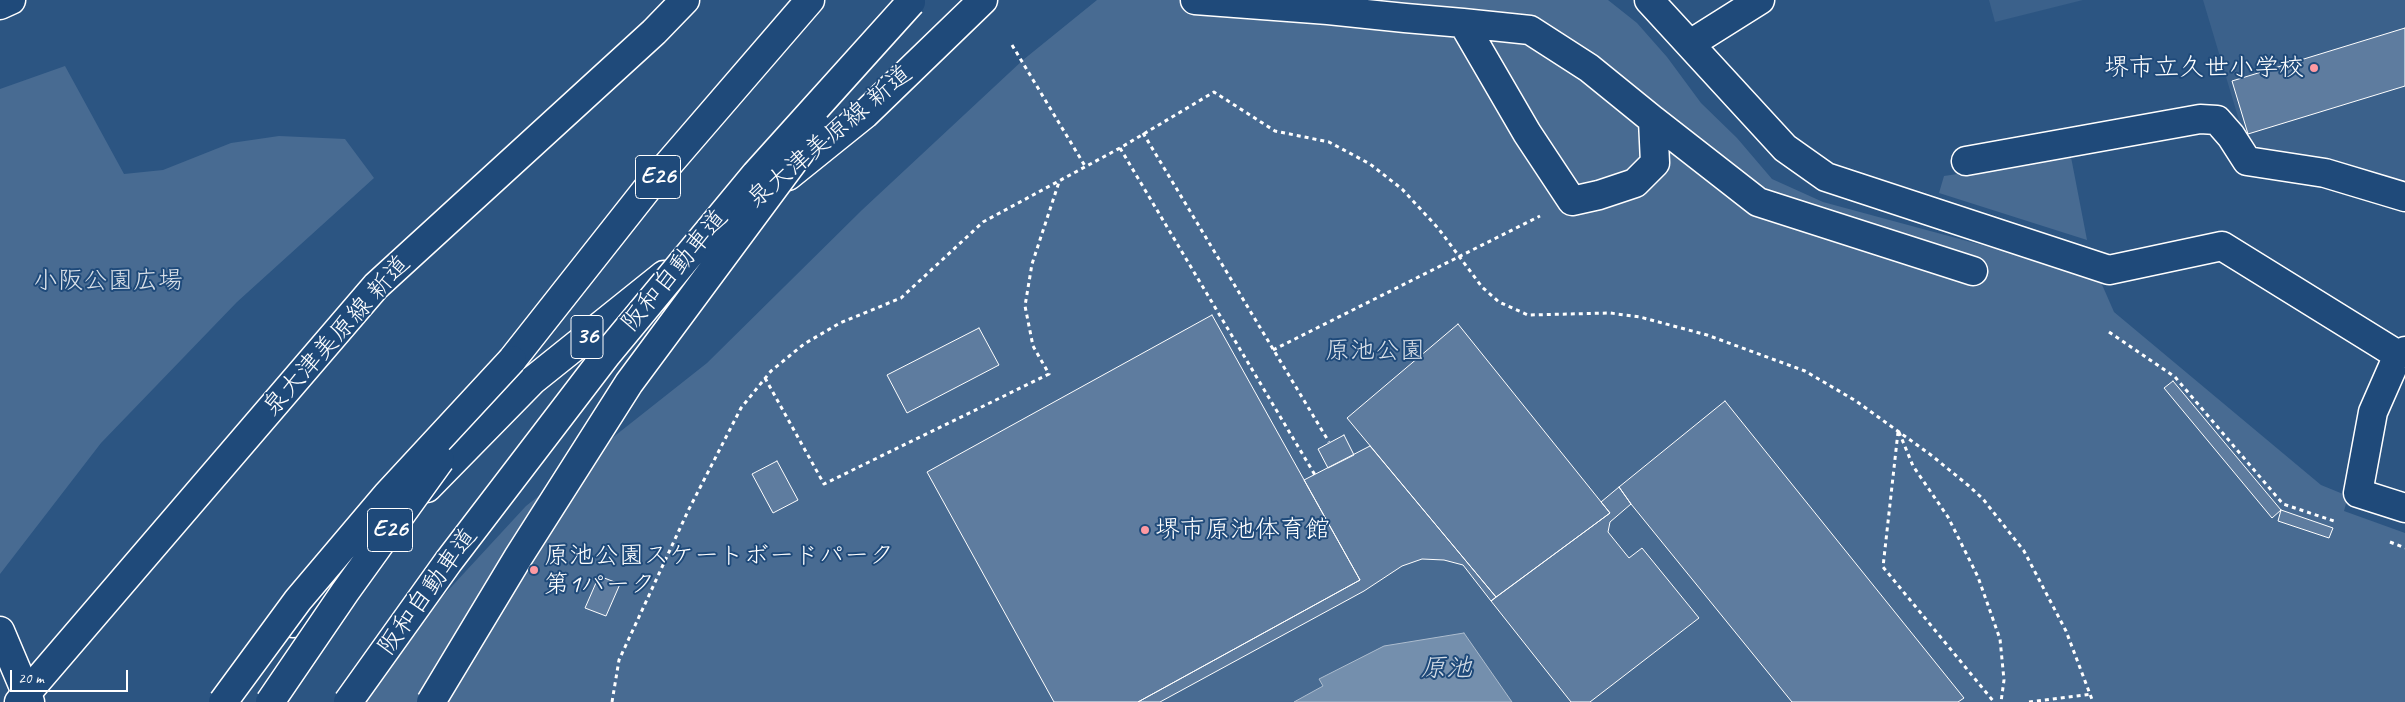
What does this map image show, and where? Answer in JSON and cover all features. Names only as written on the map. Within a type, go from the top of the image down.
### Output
[{"type":"main road","points":[[0,5],[11,0]]},
{"type":"main road","name":"泉大津美原線 新道","points":[[25,699],[376,286],[646,39],[685,0]]},
{"type":"main road","name":"E26","points":[[270,702],[345,592],[512,360],[647,189],[810,0]]},
{"type":"main road","name":"泉大津美原線 新道","points":[[217,702],[533,380],[865,114],[983,0]]},
{"type":"main road","points":[[1195,0],[1530,30],[1589,68],[1652,120],[1758,202],[1973,271]]},
{"type":"main road","points":[[1649,0],[1785,148],[1826,177],[2109,270],[2222,246],[2402,353],[2373,412],[2358,493],[2405,508]]},
{"type":"main road","points":[[1690,44],[1760,0]]},
{"type":"main road","points":[[431,702],[520,556],[630,383],[912,1]]},
{"type":"main road","name":"阪和自動車道","points":[[348,702],[448,562],[607,354],[756,174],[912,1]]},
{"type":"main road","points":[[1463,23],[1527,133],[1572,201],[1599,195],[1635,183],[1655,163],[1652,120]]},
{"type":"main road","points":[[1966,161],[2200,119],[2217,120],[2231,136],[2247,161],[2325,173],[2405,197]]},
{"type":"main road","points":[[223,702],[298,600],[387,495],[512,360]]},
{"type":"main road","points":[[0,631],[25,699]]},
{"type":"path","points":[[1012,45],[1085,166]]},
{"type":"path","points":[[612,702],[619,660],[688,511],[741,408],[765,378],[804,344],[840,323],[901,298],[983,222],[1120,148],[1214,92],[1275,131],[1329,142],[1370,164],[1402,190],[1438,228],[1482,286],[1499,302],[1528,314],[1610,313],[1640,317],[1707,335],[1805,371],[1856,401],[1969,486],[1983,499],[2024,551],[2066,631],[2092,694],[2093,702]]},
{"type":"path","points":[[1143,133],[1330,442]]},
{"type":"path","points":[[1120,148],[1315,475]]},
{"type":"path","points":[[765,378],[824,484],[1048,374],[1033,346],[1025,306],[1032,264],[1059,182]]},
{"type":"path","points":[[1273,350],[1540,216]]},
{"type":"path","points":[[2109,332],[2174,377],[2284,504],[2339,522]]},
{"type":"path","points":[[1898,431],[1883,567],[1994,702]]},
{"type":"path","points":[[1898,431],[1913,466],[1948,517],[1978,577],[2000,639],[2004,680],[2001,702]]},
{"type":"path","points":[[2029,702],[2092,694]]},
{"type":"shaded area","name":"堺市立久世小学校","points":[[1989,0],[2083,0],[1995,22]]},
{"type":"shaded area","name":"堺市立久世小学校","points":[[2203,0],[2405,0],[2405,180],[2265,153],[2244,137]]},
{"type":"green space","name":"原池公園","points":[[1097,0],[1608,0],[1637,23],[1667,57],[1701,103],[1737,138],[1772,179],[1823,202],[2030,258],[2100,280],[2114,312],[2321,485],[2348,496],[2344,511],[2405,533],[2405,702],[345,702],[526,506],[707,363],[862,210],[1023,60]]},
{"type":"green space","name":"小阪公園広場","points":[[65,66],[124,174],[163,170],[231,143],[279,136],[345,139],[374,178],[237,302],[101,443],[0,574],[0,89]]},
{"type":"green space","points":[[2071,157],[2087,240],[1939,193],[1944,176]]},
{"type":"water","name":"原池","points":[[1464,633],[1512,702],[1294,702],[1323,686],[1319,679],[1384,646]]},
{"type":"building","points":[[2405,28],[2405,86],[2248,134],[2232,81]]},
{"type":"building","name":"堺市原池体育館","points":[[1212,315],[1360,580],[1138,702],[1054,702],[927,472]]},
{"type":"building","points":[[1458,324],[1610,513],[1496,597],[1347,418]]},
{"type":"building","points":[[979,328],[999,365],[907,413],[887,375]]},
{"type":"building","points":[[2173,381],[2281,510],[2272,518],[2164,388]]},
{"type":"building","points":[[1725,401],[1964,698],[1958,702],[1792,702],[1631,504],[1619,487]]},
{"type":"building","points":[[1344,435],[1354,455],[1328,468],[1318,449]]},
{"type":"building","points":[[1370,446],[1496,597],[1491,601],[1463,565],[1444,560],[1422,559],[1402,566],[1364,591],[1160,702],[1138,702],[1360,580],[1304,480]]},
{"type":"building","points":[[777,461],[798,500],[773,513],[752,474]]},
{"type":"building","points":[[1619,487],[1631,504],[1610,522],[1608,532],[1629,558],[1642,548],[1699,618],[1590,702],[1571,702],[1491,601],[1610,513],[1601,502]]},
{"type":"building","points":[[2281,510],[2333,528],[2329,538],[2278,521]]},
{"type":"building","points":[[599,576],[620,584],[606,616],[585,608]]},
{"type":"place","name":"堺市立久世小学校","points":[[2314,68]]},
{"type":"place","name":"堺市原池体育館","points":[[1145,530]]},
{"type":"place","name":"原池公園スケートボードパーク 第1パーク","points":[[534,570]]}]
